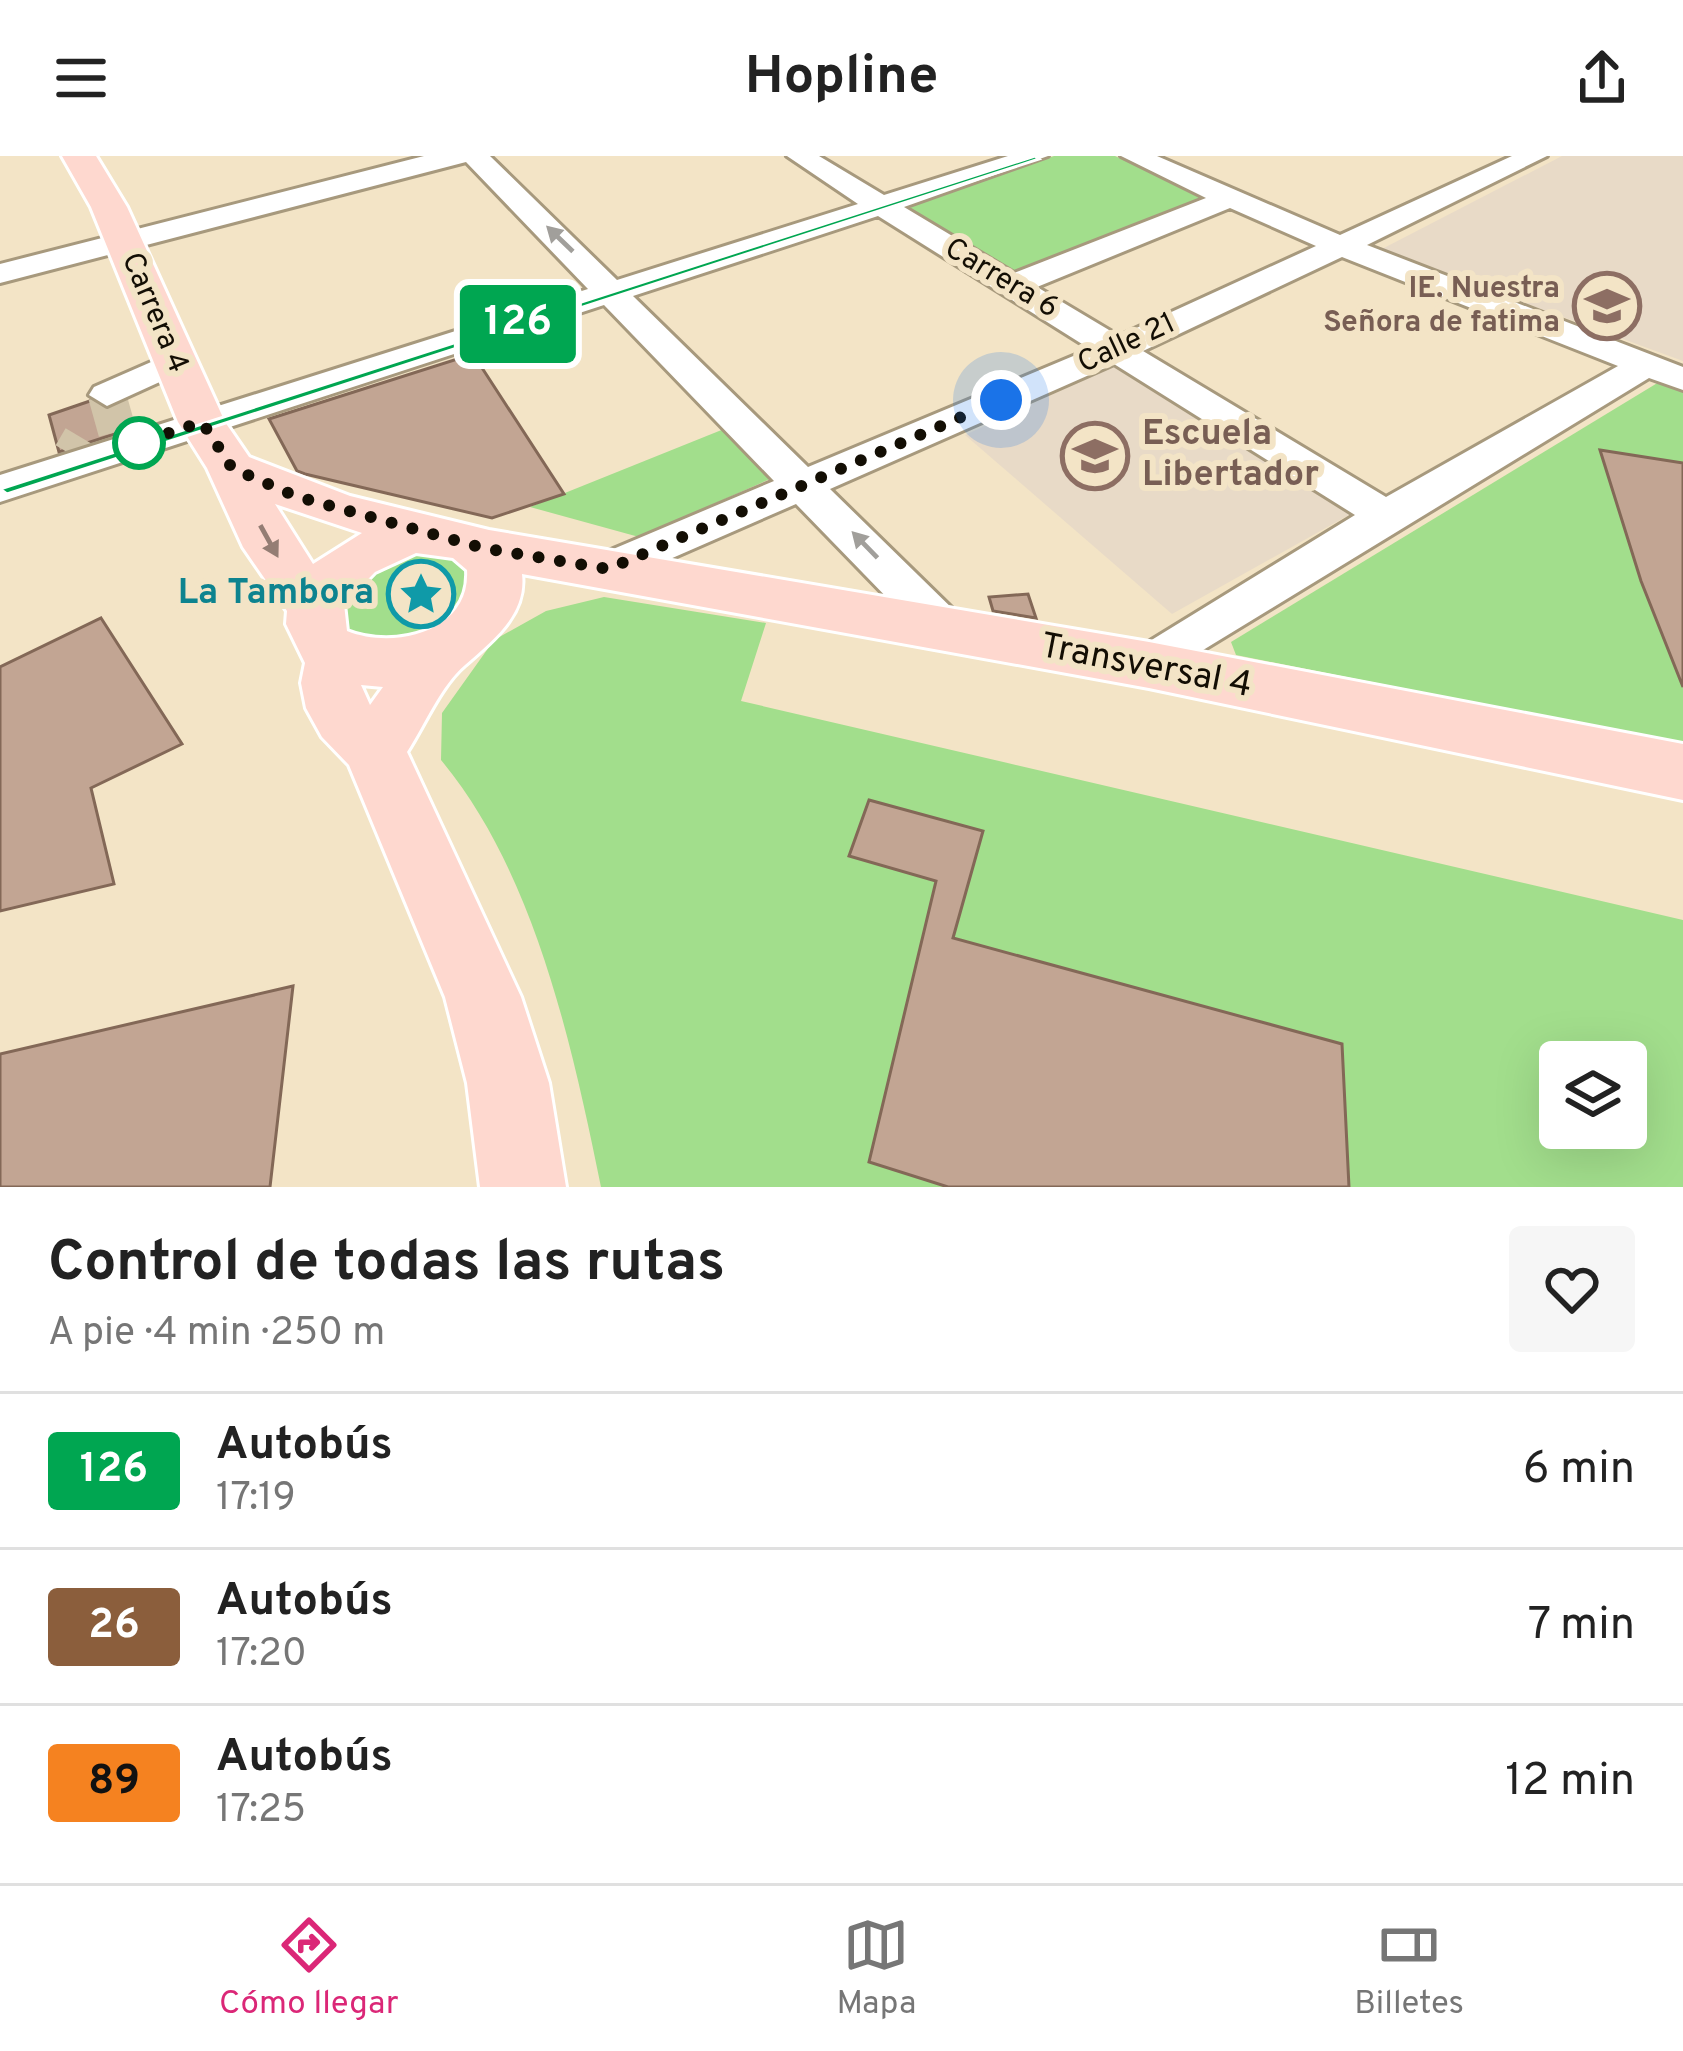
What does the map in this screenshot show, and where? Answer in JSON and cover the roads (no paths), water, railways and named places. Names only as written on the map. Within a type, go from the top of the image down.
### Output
[{"type":"main road","name":"Carrera 4","points":[[80,156],[200,418],[232,468],[270,547],[326,631]]},
{"type":"main road","points":[[232,468],[337,510],[463,541],[499,569],[501,582],[374,749]]},
{"type":"main road","points":[[463,541],[403,538],[364,552],[324,586],[329,674],[333,704],[349,729],[374,749],[483,997],[508,1083],[523,1187]]},
{"type":"main road","name":"Transversal 4","points":[[463,541],[1150,665],[1683,772]]},
{"type":"main road","points":[[326,631],[385,666],[460,639],[543,591],[608,569]]},
{"type":"street","points":[[0,274],[456,156]]},
{"type":"street","points":[[475,156],[808,484],[946,630]]},
{"type":"street","name":"Carrera 6","points":[[800,156],[1386,514]]},
{"type":"street","points":[[99,434],[200,418],[616,294],[1035,156]]},
{"type":"street","points":[[1134,156],[1330,248],[1664,372]]},
{"type":"street","name":"Calle 21","points":[[608,569],[1117,350],[1330,248],[1486,161],[1534,156]]},
{"type":"street","points":[[1012,286],[1228,199]]},
{"type":"street","points":[[0,489],[99,434],[174,363]]},
{"type":"street","points":[[1150,665],[1386,514],[1664,372]]},
{"type":"tunnel","points":[[107,395],[119,438]]},
{"type":"tunnel","points":[[72,455],[82,438]]},
{"type":"place","name":"IE. Nuestra Señora de fatima","points":[[1607,306]]},
{"type":"place","name":"Escuela Libertador","points":[[1095,456]]},
{"type":"place","name":"La Tambora","points":[[421,594]]}]
